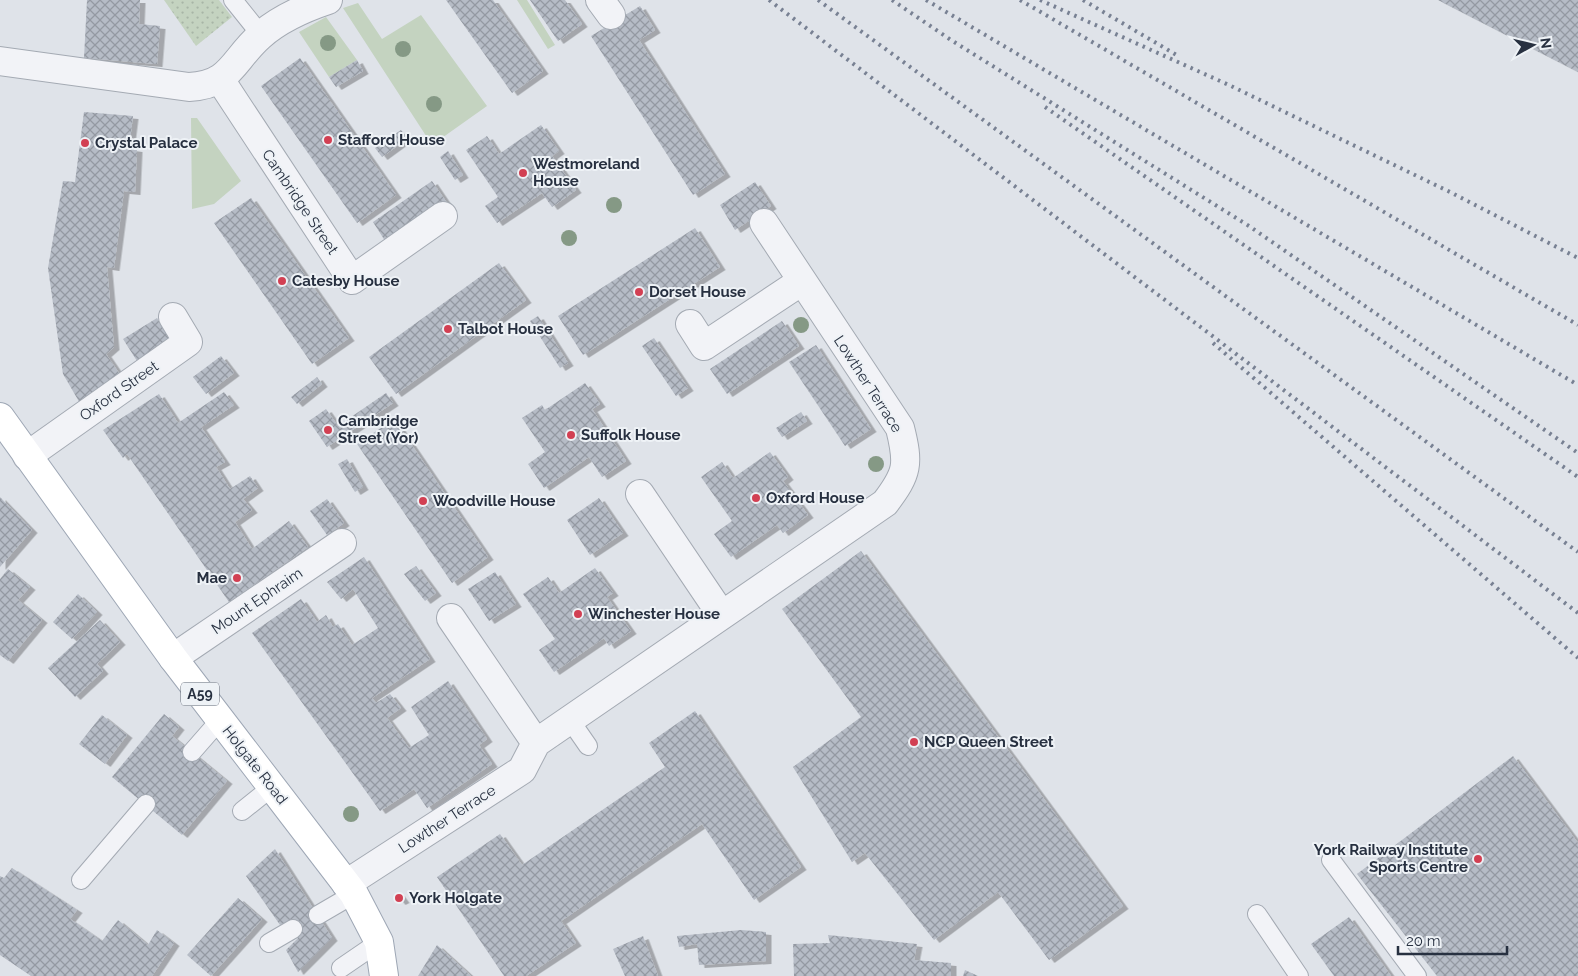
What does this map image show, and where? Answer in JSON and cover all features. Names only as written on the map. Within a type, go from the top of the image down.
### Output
[{"type":"main road","name":"Holgate Road","points":[[0,417],[173,658],[350,889],[379,942],[384,976]]},
{"type":"street","points":[[0,62],[189,87],[204,87],[221,81],[261,35],[292,14],[328,0]]},
{"type":"street","name":"Cambridge Street","points":[[221,81],[352,280],[443,216]]},
{"type":"street","name":"Lowther Terrace","points":[[350,889],[522,770],[536,743],[885,503],[902,481],[907,454],[900,428],[764,223]]},
{"type":"street","points":[[690,324],[704,346],[802,281]]},
{"type":"street","name":"Oxford Street","points":[[27,456],[188,342],[173,318]]},
{"type":"street","points":[[640,494],[721,614]]},
{"type":"street","name":"Mount Ephraim","points":[[173,658],[342,543]]},
{"type":"street","points":[[451,618],[536,743]]},
{"type":"lane","points":[[233,0],[261,35]]},
{"type":"lane","points":[[192,752],[220,720]]},
{"type":"lane","points":[[570,720],[588,746]]},
{"type":"lane","points":[[242,811],[272,787]]},
{"type":"lane","points":[[81,880],[146,804]]},
{"type":"lane","points":[[1331,860],[1417,976]]},
{"type":"lane","points":[[318,915],[350,889]]},
{"type":"lane","points":[[1256,914],[1299,976]]},
{"type":"lane","points":[[269,943],[293,929]]},
{"type":"lane","points":[[341,968],[379,942]]},
{"type":"green space","points":[[164,0],[219,0],[232,17],[196,46]]},
{"type":"green space","points":[[517,0],[527,0],[555,45],[548,49]]},
{"type":"green space","points":[[358,3],[382,39],[421,15],[487,106],[432,145],[343,8]]},
{"type":"green space","points":[[326,17],[357,60],[329,77],[299,32]]},
{"type":"green space","points":[[191,118],[197,118],[241,181],[214,204],[192,209]]},
{"type":"building","points":[[87,0],[140,0],[139,24],[160,26],[157,64],[84,58]]},
{"type":"building","points":[[446,0],[493,0],[543,71],[512,93]]},
{"type":"building","points":[[530,0],[565,0],[582,24],[558,41]]},
{"type":"building","points":[[1438,0],[1578,0],[1578,72]]},
{"type":"building","points":[[640,6],[655,30],[639,40],[725,174],[693,195],[591,36]]},
{"type":"building","name":"Stafford House","points":[[300,58],[396,195],[357,223],[261,86]]},
{"type":"building","points":[[357,60],[363,71],[336,87],[329,77]]},
{"type":"building","points":[[84,112],[133,116],[129,148],[137,149],[135,192],[124,191],[114,268],[107,267],[114,347],[106,354],[123,379],[81,405],[63,374],[48,268],[63,181],[75,182]]},
{"type":"building","name":"Westmoreland House","points":[[541,125],[559,151],[552,156],[576,190],[552,207],[542,193],[497,223],[485,206],[498,197],[466,150],[487,136],[499,154]]},
{"type":"building","points":[[401,130],[408,138],[382,157],[375,148]]},
{"type":"building","points":[[448,151],[463,175],[455,180],[440,157]]},
{"type":"building","points":[[432,181],[447,203],[387,244],[373,222]]},
{"type":"building","points":[[755,182],[771,206],[735,230],[720,205]]},
{"type":"building","name":"Catesby House","points":[[251,198],[349,338],[312,364],[214,223]]},
{"type":"building","name":"Dorset House","points":[[695,228],[720,267],[583,355],[558,316]]},
{"type":"building","name":"Talbot House","points":[[499,263],[526,300],[396,394],[369,357]]},
{"type":"building","points":[[538,316],[568,363],[560,368],[530,321]]},
{"type":"building","points":[[157,318],[170,340],[137,361],[123,339]]},
{"type":"building","points":[[782,321],[799,346],[727,394],[710,369]]},
{"type":"building","points":[[654,338],[688,388],[676,396],[642,346]]},
{"type":"building","points":[[816,345],[871,429],[845,446],[789,362]]},
{"type":"building","points":[[221,356],[234,373],[206,394],[193,377]]},
{"type":"building","points":[[317,377],[322,384],[297,404],[291,397]]},
{"type":"building","name":"Suffolk House","points":[[585,383],[600,404],[592,409],[626,461],[602,477],[589,457],[544,488],[528,464],[545,452],[522,418],[542,405],[545,410]]},
{"type":"building","points":[[224,392],[234,405],[201,427],[225,462],[216,467],[230,489],[250,476],[258,488],[243,499],[252,510],[235,522],[252,549],[289,521],[308,547],[229,602],[127,454],[123,458],[103,430],[159,394],[178,423]]},
{"type":"building","points":[[386,393],[393,403],[327,447],[309,421],[326,409],[338,426]]},
{"type":"building","points":[[801,412],[807,421],[782,437],[776,428]]},
{"type":"building","name":"Woodville House","points":[[394,419],[488,557],[452,583],[357,444]]},
{"type":"building","name":"Oxford House","points":[[770,452],[788,477],[783,481],[808,515],[783,533],[777,525],[731,557],[714,534],[732,521],[701,477],[722,462],[733,478]]},
{"type":"building","points":[[347,459],[363,487],[355,492],[338,464]]},
{"type":"building","points":[[0,497],[32,530],[0,567]]},
{"type":"building","points":[[599,498],[623,533],[590,555],[567,520]]},
{"type":"building","points":[[327,499],[344,523],[327,535],[310,511]]},
{"type":"building","name":"NCP Queen Street","points":[[861,551],[1123,906],[1049,960],[998,892],[934,940],[865,853],[852,862],[793,767],[861,717],[782,609]]},
{"type":"building","points":[[364,557],[430,659],[372,698],[376,703],[390,694],[401,708],[387,718],[409,748],[429,735],[411,707],[448,681],[487,739],[479,745],[492,764],[427,808],[414,789],[380,811],[252,633],[301,599],[317,622],[326,615],[333,627],[338,624],[352,645],[378,628],[353,589],[341,599],[327,582]]},
{"type":"building","points":[[416,566],[436,593],[425,601],[404,574]]},
{"type":"building","name":"Winchester House","points":[[595,568],[613,593],[607,597],[631,631],[609,646],[604,638],[554,672],[539,650],[555,639],[523,594],[548,577],[559,593]]},
{"type":"building","points":[[8,569],[30,587],[18,600],[42,620],[8,661],[0,655],[0,579]]},
{"type":"building","points":[[495,572],[516,604],[489,621],[468,589]]},
{"type":"building","points":[[78,594],[97,612],[72,639],[53,622]]},
{"type":"building","points":[[100,620],[120,642],[97,664],[103,671],[75,697],[48,668]]},
{"type":"building","points":[[695,711],[801,867],[754,900],[702,824],[561,921],[576,943],[526,976],[504,976],[437,877],[500,834],[522,865],[665,767],[649,743]]},
{"type":"building","points":[[164,714],[179,727],[172,736],[227,781],[182,835],[112,777]]},
{"type":"building","points":[[102,715],[127,735],[105,764],[79,744]]},
{"type":"building","name":"York Railway Institute Sports Centre","points":[[1513,756],[1578,843],[1578,976],[1437,976],[1357,874]]},
{"type":"building","points":[[275,849],[332,938],[298,972],[286,950],[298,938],[289,921],[280,925],[246,876]]},
{"type":"building","points":[[12,868],[77,910],[70,919],[102,941],[118,920],[148,945],[157,930],[174,943],[152,976],[31,976],[0,955],[0,876],[4,878]]},
{"type":"building","name":"York Holgate","points":[[399,893],[404,900],[400,902],[395,896]]},
{"type":"building","points":[[238,898],[262,919],[211,976],[187,955]]},
{"type":"building","points":[[1349,917],[1391,976],[1334,976],[1311,944]]},
{"type":"building","points":[[741,930],[766,932],[766,961],[699,965],[697,944],[679,947],[677,936]]},
{"type":"building","points":[[828,935],[917,944],[914,960],[951,963],[951,976],[794,976],[793,944],[830,943]]},
{"type":"building","points":[[643,936],[658,976],[625,976],[613,949]]},
{"type":"building","points":[[437,945],[471,976],[418,976]]},
{"type":"building","points":[[965,970],[978,976],[963,976]]},
{"type":"railway","points":[[769,0],[1578,613]]},
{"type":"railway","points":[[818,0],[1578,552]]},
{"type":"railway","points":[[892,0],[951,40],[1249,226],[1578,453]]},
{"type":"railway","points":[[926,0],[1578,385]]},
{"type":"railway","points":[[1020,0],[1578,325]]},
{"type":"railway","points":[[1040,0],[1229,85],[1450,192],[1578,258]]},
{"type":"railway","points":[[1083,0],[1180,57]]},
{"type":"railway","points":[[1045,107],[1578,477]]},
{"type":"railway","points":[[1213,343],[1578,658]]},
{"type":"place","name":"Stafford House","points":[[328,140]]},
{"type":"place","name":"Crystal Palace","points":[[85,143]]},
{"type":"place","name":"Westmoreland House","points":[[523,173]]},
{"type":"place","name":"Catesby House","points":[[282,281]]},
{"type":"place","name":"Dorset House","points":[[639,292]]},
{"type":"place","name":"Talbot House","points":[[448,329]]},
{"type":"place","name":"Cambridge Street (Yor)","points":[[328,430]]},
{"type":"place","name":"Suffolk House","points":[[571,435]]},
{"type":"place","name":"Oxford House","points":[[756,498]]},
{"type":"place","name":"Woodville House","points":[[423,501]]},
{"type":"place","name":"Mae","points":[[237,578]]},
{"type":"place","name":"Winchester House","points":[[578,614]]},
{"type":"place","name":"NCP Queen Street","points":[[914,742]]},
{"type":"place","name":"York Railway Institute Sports Centre","points":[[1478,859]]},
{"type":"place","name":"York Holgate","points":[[399,898]]}]
